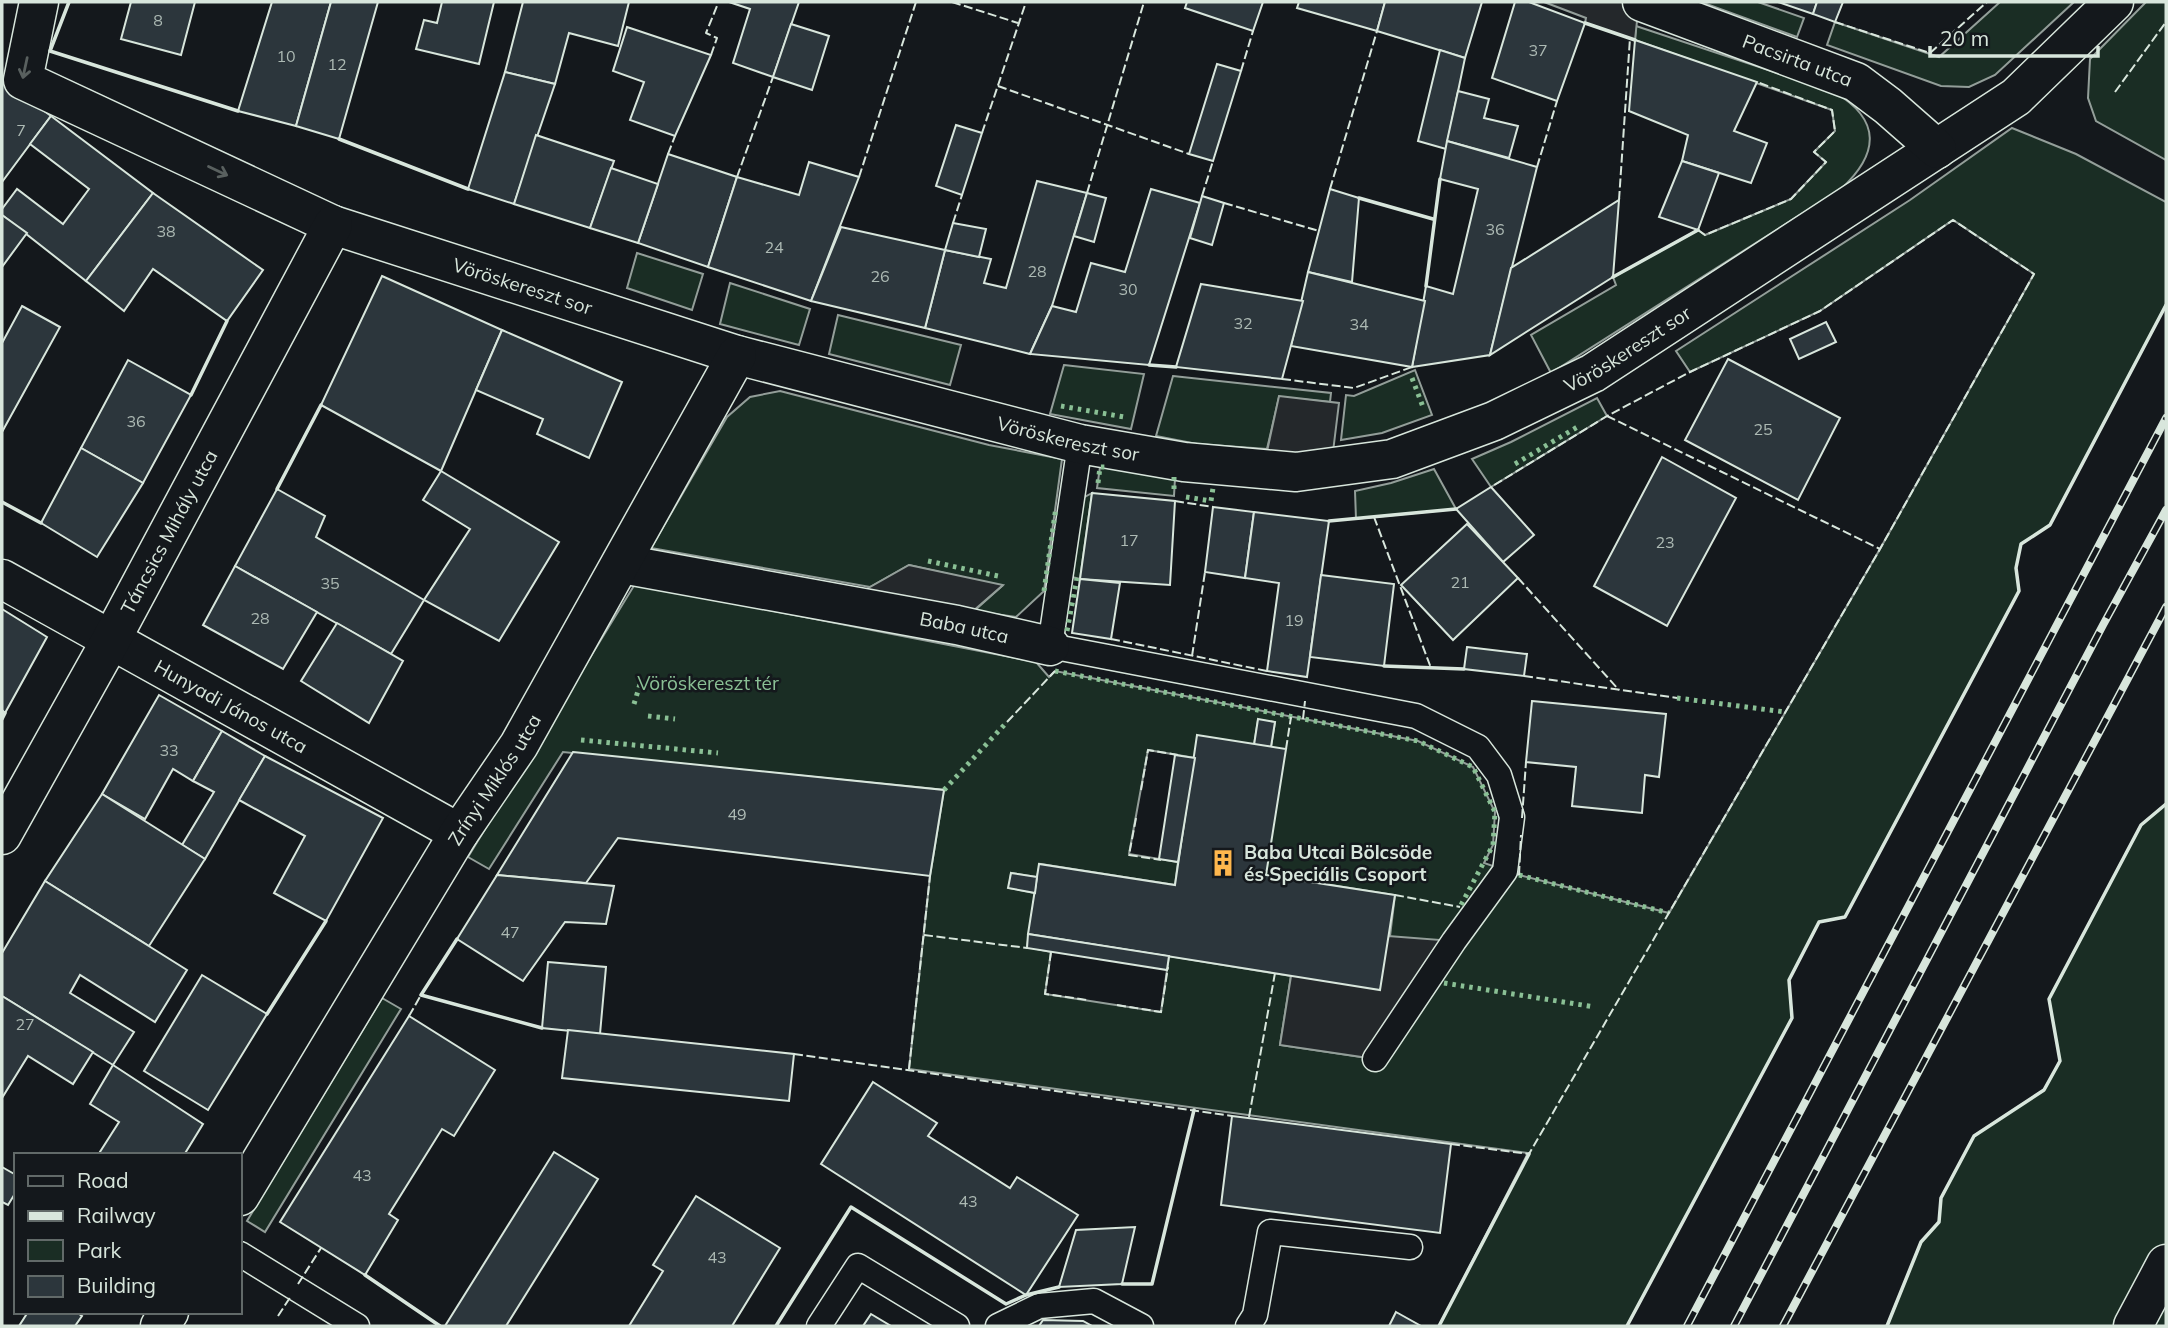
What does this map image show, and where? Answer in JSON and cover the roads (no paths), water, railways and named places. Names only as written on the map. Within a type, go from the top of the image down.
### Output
[{"type":"street","name":"Vöröskereszt sor","points":[[39,2],[23,80],[333,225],[737,355],[1080,444],[1184,463],[1296,472],[1392,459],[1494,421],[1593,373],[2016,97],[2114,2]]},
{"type":"street","name":"Pacsirta utca","points":[[1642,2],[1856,82],[1937,149]]},
{"type":"street","name":"Táncsics Mihály utca","points":[[2,835],[111,640],[333,225]]},
{"type":"street","name":"Zrínyi Miklós utca","points":[[242,1193],[459,833],[519,745],[737,355]]},
{"type":"street","name":"Baba utca","points":[[622,564],[957,625],[1050,646]]},
{"type":"street","name":"Hunyadi János utca","points":[[2,579],[459,833]]},
{"type":"street","points":[[2133,1326],[2166,1264]]},
{"type":"lane","points":[[1050,646],[1080,444]]},
{"type":"lane","name":"Baba utca","points":[[1050,646],[1416,716],[1478,747],[1499,775],[1512,817],[1505,871],[1454,941],[1375,1059]]},
{"type":"lane","points":[[1248,1326],[1255,1315],[1270,1232],[1410,1247]]},
{"type":"lane","points":[[242,1256],[356,1326]]},
{"type":"lane","points":[[819,1326],[858,1266],[957,1326]]},
{"type":"lane","points":[[998,1326],[1038,1306],[1094,1301],[1141,1326]]},
{"type":"railway","points":[[1687,1326],[2166,418]]},
{"type":"railway","points":[[1734,1326],[2166,510]]},
{"type":"railway","points":[[1783,1326],[2166,607]]},
{"type":"place","name":"Baba Utcai Bölcsöde és Speciális Csoport","points":[[1223,863]]},
{"type":"park label","name":"Vöröskereszt tér","points":[[708,683]]}]
